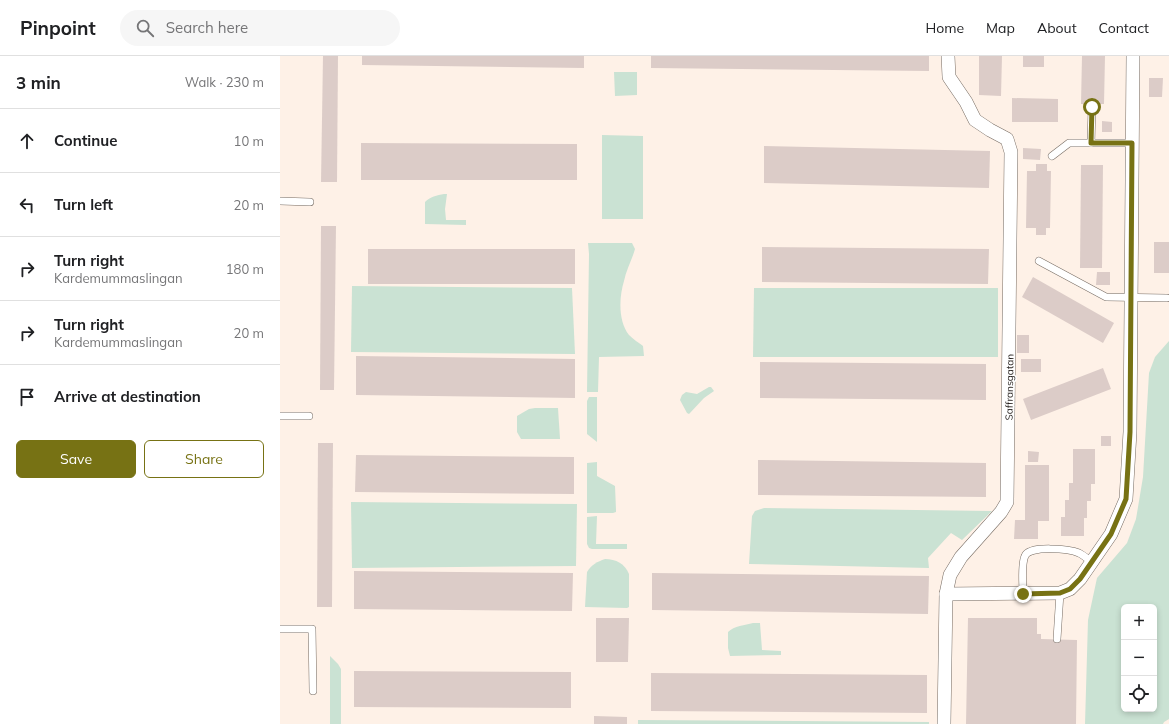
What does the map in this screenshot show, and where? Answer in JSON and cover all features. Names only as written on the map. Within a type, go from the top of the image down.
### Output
[{"type":"street","name":"Saffransgatan","points":[[944,724],[946,594],[950,575],[1008,502],[1011,152],[1007,138],[990,130],[975,120],[966,102],[949,77],[948,56]]},
{"type":"street","points":[[946,594],[1060,593],[1070,589],[1080,579],[1111,534],[1126,499],[1130,432],[1133,56]]},
{"type":"lane","points":[[1091,143],[1092,107]]},
{"type":"lane","points":[[1052,156],[1069,143],[1132,143]]},
{"type":"lane","points":[[280,201],[310,202]]},
{"type":"lane","points":[[1039,261],[1106,297],[1167,298]]},
{"type":"lane","points":[[280,416],[309,416]]},
{"type":"lane","points":[[1023,594],[1022,568],[1024,556],[1028,552],[1039,549],[1068,550],[1080,553],[1092,562]]},
{"type":"lane","points":[[1056,639],[1060,593]]},
{"type":"lane","points":[[280,628],[312,629],[313,691]]},
{"type":"green space","points":[[614,72],[637,72],[637,95],[615,96]]},
{"type":"green space","points":[[602,135],[643,136],[643,219],[602,219]]},
{"type":"green space","points":[[447,194],[445,209],[446,220],[466,220],[466,225],[425,224],[425,202],[434,196]]},
{"type":"green space","points":[[588,243],[632,243],[635,249],[622,287],[620,309],[625,329],[629,335],[643,346],[644,356],[599,357],[598,392],[587,392]]},
{"type":"green space","points":[[352,286],[572,288],[575,354],[351,352]]},
{"type":"green space","points":[[754,288],[998,288],[998,357],[753,357]]},
{"type":"green space","points":[[1169,341],[1169,719],[1163,724],[1085,724],[1088,620],[1097,578],[1127,543],[1136,519],[1143,477],[1149,373],[1155,357]]},
{"type":"green space","points":[[711,387],[714,391],[704,398],[689,414],[687,413],[680,400],[682,395],[686,392],[697,394]]},
{"type":"green space","points":[[589,397],[597,397],[597,442],[587,434],[587,401]]},
{"type":"green space","points":[[558,408],[560,439],[521,439],[517,432],[517,416],[529,409]]},
{"type":"green space","points":[[597,462],[597,476],[615,486],[616,512],[587,513],[587,463]]},
{"type":"green space","points":[[351,502],[577,504],[576,566],[352,568]]},
{"type":"green space","points":[[764,508],[992,511],[962,540],[951,533],[928,558],[929,568],[749,564],[752,516],[755,511]]},
{"type":"green space","points":[[597,516],[596,544],[627,544],[627,549],[589,548],[587,544],[587,517]]},
{"type":"green space","points":[[605,559],[620,563],[625,567],[629,574],[629,607],[627,608],[585,607],[587,572],[595,564]]},
{"type":"green space","points":[[760,623],[762,650],[781,651],[781,655],[730,656],[728,648],[728,632],[736,627]]},
{"type":"green space","points":[[330,656],[341,669],[341,724],[330,724]]},
{"type":"green space","points":[[638,720],[929,722],[929,724],[638,724]]},
{"type":"building","points":[[323,56],[338,56],[337,182],[321,182]]},
{"type":"building","points":[[362,56],[584,56],[584,68],[362,65]]},
{"type":"building","points":[[651,56],[929,56],[929,71],[651,68]]},
{"type":"building","points":[[979,56],[1002,56],[1001,96],[979,95]]},
{"type":"building","points":[[1023,56],[1044,56],[1044,67],[1023,67]]},
{"type":"building","points":[[1082,56],[1105,56],[1104,104],[1081,104]]},
{"type":"building","points":[[1149,78],[1163,78],[1162,97],[1149,97]]},
{"type":"building","points":[[1012,98],[1058,99],[1058,122],[1012,122]]},
{"type":"building","points":[[1102,121],[1112,122],[1112,132],[1102,132]]},
{"type":"building","points":[[361,143],[577,144],[577,180],[361,180]]},
{"type":"building","points":[[764,146],[990,151],[989,188],[764,183]]},
{"type":"building","points":[[1023,148],[1041,149],[1040,160],[1023,159]]},
{"type":"building","points":[[1036,164],[1047,164],[1047,171],[1051,171],[1050,228],[1046,228],[1046,235],[1036,235],[1036,228],[1026,228],[1027,171],[1036,171]]},
{"type":"building","points":[[1081,165],[1103,165],[1102,268],[1080,268]]},
{"type":"building","points":[[321,226],[336,226],[334,390],[320,390]]},
{"type":"building","points":[[1154,242],[1169,242],[1169,273],[1154,273]]},
{"type":"building","points":[[762,247],[989,249],[988,284],[762,282]]},
{"type":"building","points":[[368,249],[575,249],[575,284],[368,284]]},
{"type":"building","points":[[1097,272],[1110,272],[1110,285],[1096,285]]},
{"type":"building","points":[[1033,277],[1114,323],[1103,343],[1022,297]]},
{"type":"building","points":[[1017,335],[1029,335],[1029,353],[1017,353]]},
{"type":"building","points":[[356,356],[575,359],[575,398],[356,395]]},
{"type":"building","points":[[1021,359],[1041,359],[1041,372],[1021,372]]},
{"type":"building","points":[[760,362],[986,364],[986,400],[760,398]]},
{"type":"building","points":[[1103,368],[1111,389],[1031,420],[1023,399]]},
{"type":"building","points":[[1101,436],[1111,436],[1111,446],[1101,446]]},
{"type":"building","points":[[318,443],[333,443],[332,607],[317,607]]},
{"type":"building","points":[[1073,449],[1095,449],[1095,484],[1091,484],[1091,501],[1087,501],[1087,518],[1084,518],[1084,536],[1061,536],[1061,517],[1065,517],[1065,500],[1069,500],[1069,483],[1073,483]]},
{"type":"building","points":[[1028,451],[1039,452],[1038,462],[1028,462]]},
{"type":"building","points":[[356,455],[574,457],[574,494],[355,492]]},
{"type":"building","points":[[758,460],[986,463],[986,497],[758,495]]},
{"type":"building","points":[[1025,465],[1049,465],[1049,521],[1038,521],[1038,539],[1014,539],[1015,520],[1025,520]]},
{"type":"building","points":[[354,571],[573,573],[572,611],[354,609]]},
{"type":"building","points":[[652,573],[929,576],[928,614],[652,610]]},
{"type":"building","points":[[596,618],[629,618],[628,662],[596,662]]},
{"type":"building","points":[[968,618],[1037,618],[1037,634],[1041,634],[1041,639],[1077,640],[1076,724],[966,724]]},
{"type":"building","points":[[354,671],[571,672],[571,708],[354,707]]},
{"type":"building","points":[[651,673],[927,675],[927,713],[651,711]]},
{"type":"building","points":[[594,716],[627,717],[627,724],[594,724]]},
{"type":"route","points":[[1023,594],[1060,593],[1070,589],[1080,579],[1111,534],[1126,499],[1130,432],[1132,143],[1091,143],[1092,107]]}]
